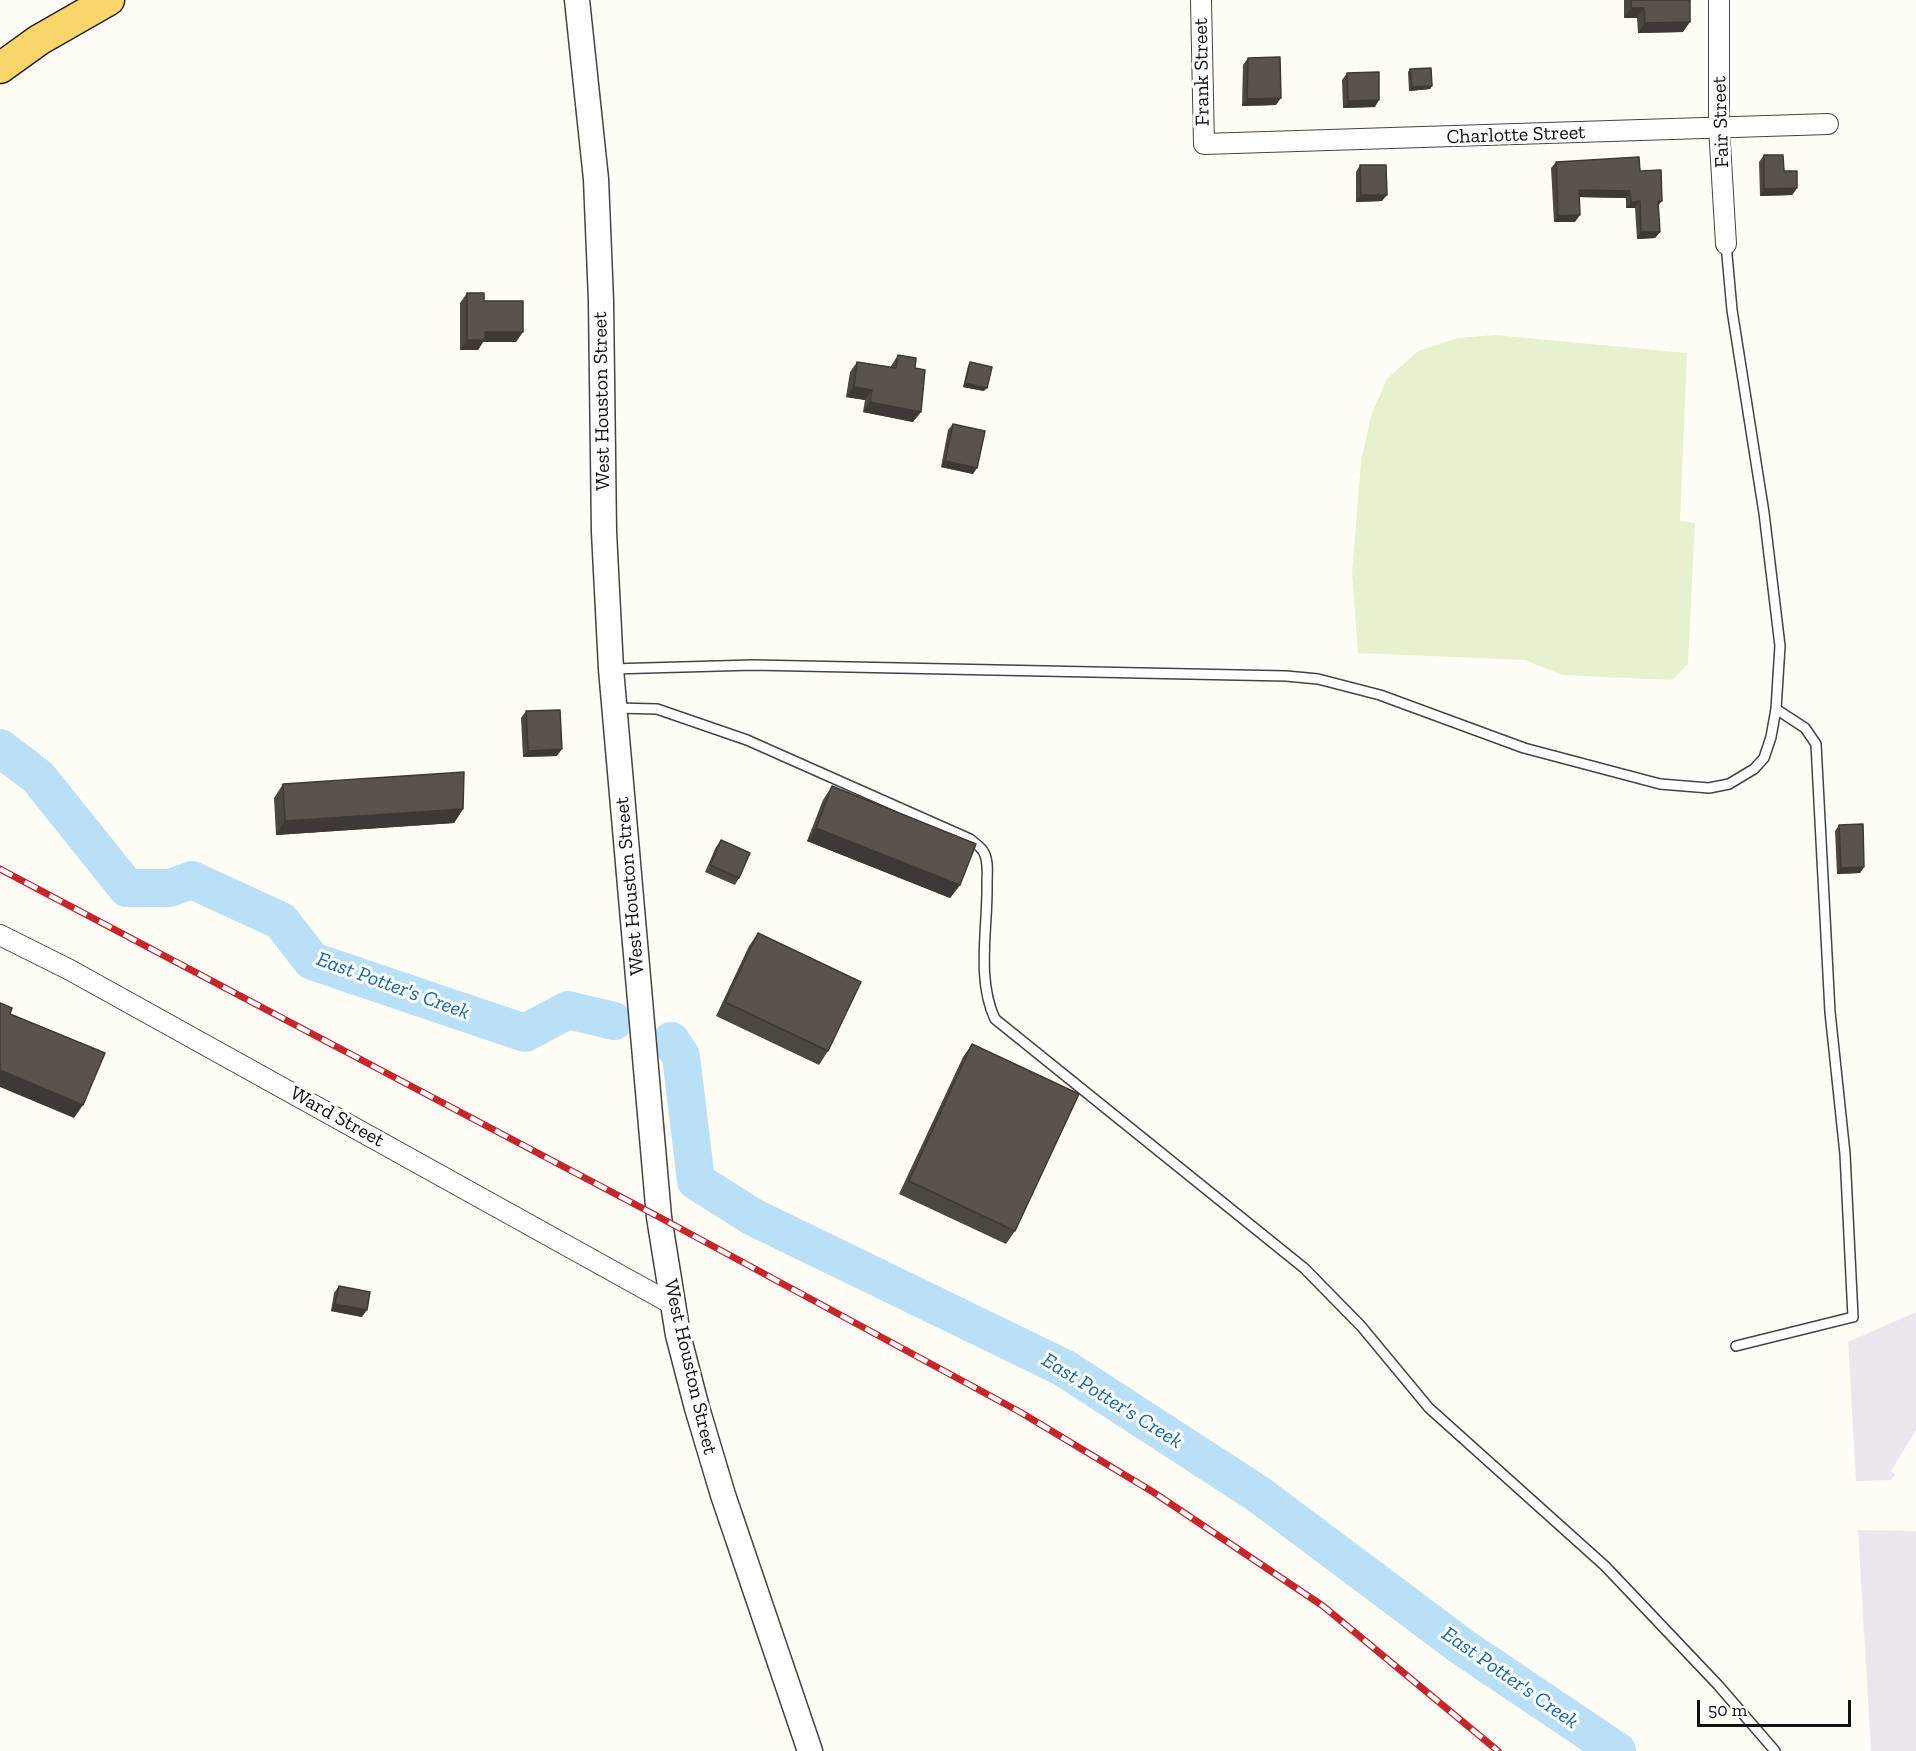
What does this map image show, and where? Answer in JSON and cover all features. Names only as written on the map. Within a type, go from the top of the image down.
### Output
[{"type":"main road","points":[[0,68],[39,40],[109,0]]},
{"type":"street","name":"West Houston Street","points":[[577,0],[596,179],[602,301],[604,532],[611,669],[659,1217],[672,1304],[697,1408],[723,1495],[810,1751]]},
{"type":"street","name":"Frank Street","points":[[1201,0],[1204,144]]},
{"type":"street","name":"Fair Street","points":[[1719,0],[1719,127],[1726,244]]},
{"type":"street","name":"Charlotte Street","points":[[1204,144],[1828,124]]},
{"type":"street","name":"Ward Street","points":[[0,935],[70,970],[672,1304]]},
{"type":"lane","points":[[611,669],[753,665],[1286,676],[1318,679],[1380,695],[1524,748],[1660,784],[1684,788],[1709,788],[1729,784],[1754,769],[1764,758],[1776,709],[1780,646],[1764,513],[1732,310],[1726,244]]},
{"type":"lane","points":[[615,708],[657,709],[747,740],[970,839],[977,845],[987,860],[988,918],[984,976],[990,1009],[995,1019],[1304,1268],[1361,1326],[1429,1408],[1605,1566],[1718,1685],[1775,1751]]},
{"type":"lane","points":[[1736,1346],[1853,1317],[1845,1154],[1830,1012],[1816,744],[1805,728],[1776,709]]},
{"type":"shaded area","points":[[1916,1312],[1916,1430],[1891,1471],[1895,1474],[1891,1480],[1856,1481],[1848,1342]]},
{"type":"shaded area","points":[[1858,1530],[1916,1531],[1916,1751],[1871,1751]]},
{"type":"green space","points":[[1495,335],[1687,353],[1680,521],[1695,523],[1688,664],[1672,680],[1562,675],[1525,660],[1358,653],[1352,573],[1361,461],[1372,413],[1387,379],[1418,351],[1458,338]]},
{"type":"building","points":[[1631,0],[1690,0],[1690,22],[1645,23],[1644,8],[1631,8]]},
{"type":"building","points":[[1280,57],[1281,98],[1247,99],[1248,58]]},
{"type":"building","points":[[1431,68],[1432,86],[1412,87],[1410,69]]},
{"type":"building","points":[[1379,72],[1379,100],[1348,101],[1347,73]]},
{"type":"building","points":[[1764,155],[1783,155],[1784,171],[1797,171],[1797,188],[1764,189]]},
{"type":"building","points":[[1639,157],[1640,171],[1661,170],[1662,201],[1658,201],[1660,232],[1641,232],[1640,201],[1631,202],[1630,191],[1579,190],[1580,215],[1558,216],[1556,162]]},
{"type":"building","points":[[1360,165],[1386,165],[1387,195],[1361,195]]},
{"type":"building","points":[[467,293],[484,293],[484,301],[523,301],[523,332],[485,332],[485,340],[467,340]]},
{"type":"building","points":[[898,355],[916,358],[915,368],[925,370],[921,412],[870,402],[872,390],[854,387],[857,362],[896,368]]},
{"type":"building","points":[[970,362],[992,367],[987,388],[965,383]]},
{"type":"building","points":[[953,424],[985,431],[977,468],[945,461]]},
{"type":"building","points":[[560,710],[562,749],[528,751],[526,711]]},
{"type":"building","points":[[464,772],[463,809],[285,821],[283,784]]},
{"type":"building","points":[[832,786],[976,844],[960,885],[816,828]]},
{"type":"building","points":[[1863,824],[1864,867],[1841,868],[1839,825]]},
{"type":"building","points":[[721,840],[750,853],[739,878],[710,865]]},
{"type":"building","points":[[758,933],[861,982],[828,1051],[725,1002]]},
{"type":"building","points":[[0,1003],[12,1008],[10,1014],[105,1053],[83,1105],[0,1070]]},
{"type":"building","points":[[972,1044],[1079,1094],[1015,1231],[909,1181]]},
{"type":"building","points":[[339,1286],[370,1292],[367,1310],[335,1304]]},
{"type":"waterway","name":"East Potter's Creek","points":[[0,748],[38,777],[127,888],[170,888],[192,880],[281,921],[312,961],[525,1033],[568,1010],[614,1021]]},
{"type":"waterway","name":"East Potter's Creek","points":[[671,1041],[681,1056],[696,1181],[753,1217],[1064,1368],[1258,1494],[1461,1646],[1617,1751]]},
{"type":"railway","points":[[0,869],[659,1217],[1020,1412],[1153,1492],[1323,1606],[1498,1751]]}]
